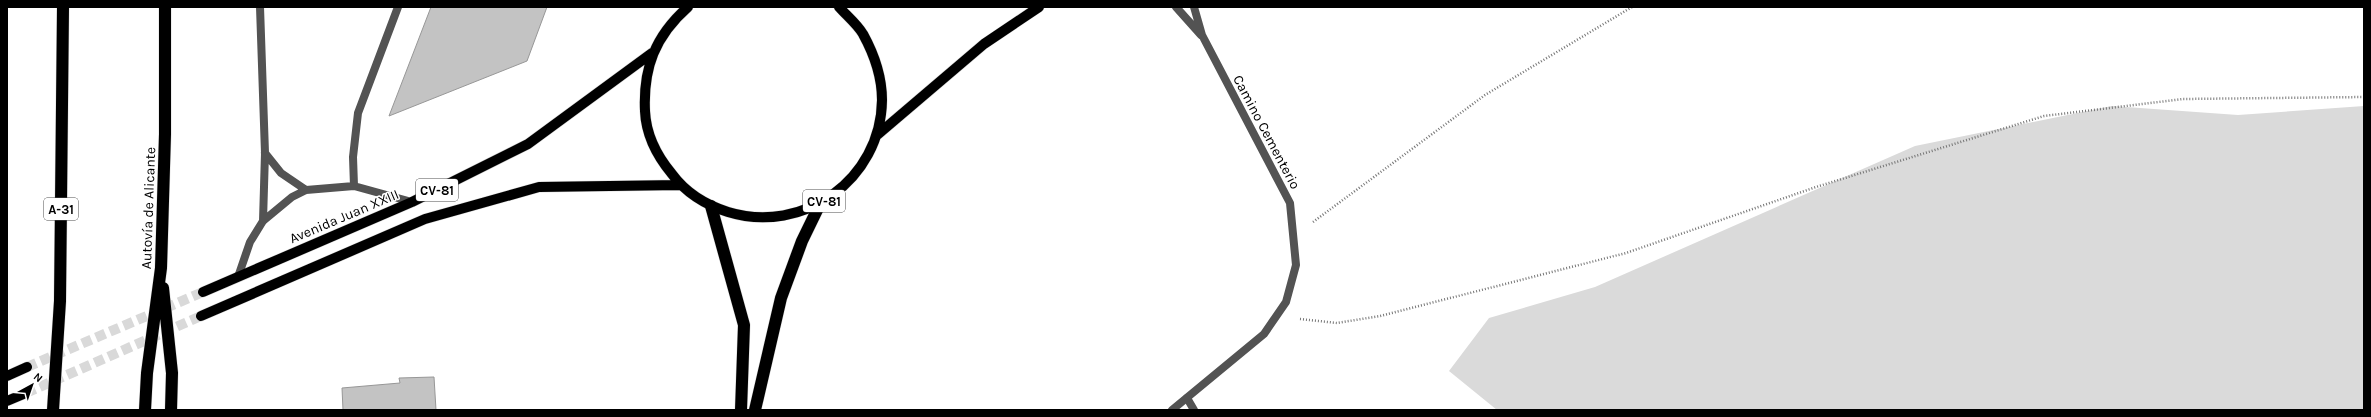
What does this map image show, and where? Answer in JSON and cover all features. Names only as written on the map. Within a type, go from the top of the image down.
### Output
[{"type":"highway","name":"A-31","points":[[53,410],[60,301],[63,7]]},
{"type":"highway","name":"Autovía de Alicante","points":[[145,410],[147,374],[161,268],[166,134],[165,7]]},
{"type":"highway","points":[[755,410],[781,298],[802,241],[820,204]]},
{"type":"highway","points":[[711,206],[744,325],[741,410]]},
{"type":"highway","points":[[161,268],[172,373],[171,410]]},
{"type":"main road","name":"CV-81","points":[[688,7],[671,22],[652,53],[644,88],[646,123],[658,156],[680,185],[711,206],[747,217],[785,216],[820,204],[845,186],[864,163],[876,136],[882,100],[877,65],[862,33],[838,7]]},
{"type":"main road","name":"CV-81","points":[[876,136],[984,44],[1039,7]]},
{"type":"main road","name":"Avenida Juan XXIII","points":[[203,292],[412,202],[528,144],[652,53]]},
{"type":"main road","name":"CV-81","points":[[201,316],[425,219],[539,187],[680,185]]},
{"type":"main road","points":[[7,376],[27,367]]},
{"type":"main road","points":[[7,401],[26,392]]},
{"type":"street","points":[[260,7],[265,153],[263,222]]},
{"type":"street","points":[[354,186],[353,157],[358,113],[398,7]]},
{"type":"street","name":"Camino Cementerio","points":[[1176,7],[1202,35]]},
{"type":"street","name":"Camino Cementerio","points":[[1172,410],[1264,334],[1286,302],[1296,265],[1290,203],[1202,35],[1194,7]]},
{"type":"street","points":[[265,153],[281,173],[306,190]]},
{"type":"street","points":[[238,277],[250,242],[263,222],[292,197],[306,190],[354,186],[412,202]]},
{"type":"street","points":[[1187,398],[1194,410]]},
{"type":"path","points":[[1293,237],[1485,95],[1632,7]]},
{"type":"path","points":[[1276,317],[1337,323],[1380,316],[1626,253],[1816,187],[2044,116],[2183,99],[2364,97]]},
{"type":"shaded area","points":[[2112,106],[2238,115],[2364,106],[2364,410],[1497,410],[1449,371],[1489,318],[1595,287],[1915,146]]},
{"type":"building","points":[[431,7],[547,7],[527,61],[389,116]]},
{"type":"building","points":[[434,377],[436,410],[343,410],[342,388],[400,383],[399,378]]},
{"type":"tunnel","points":[[27,367],[203,292]]},
{"type":"tunnel","points":[[26,393],[201,316]]}]
